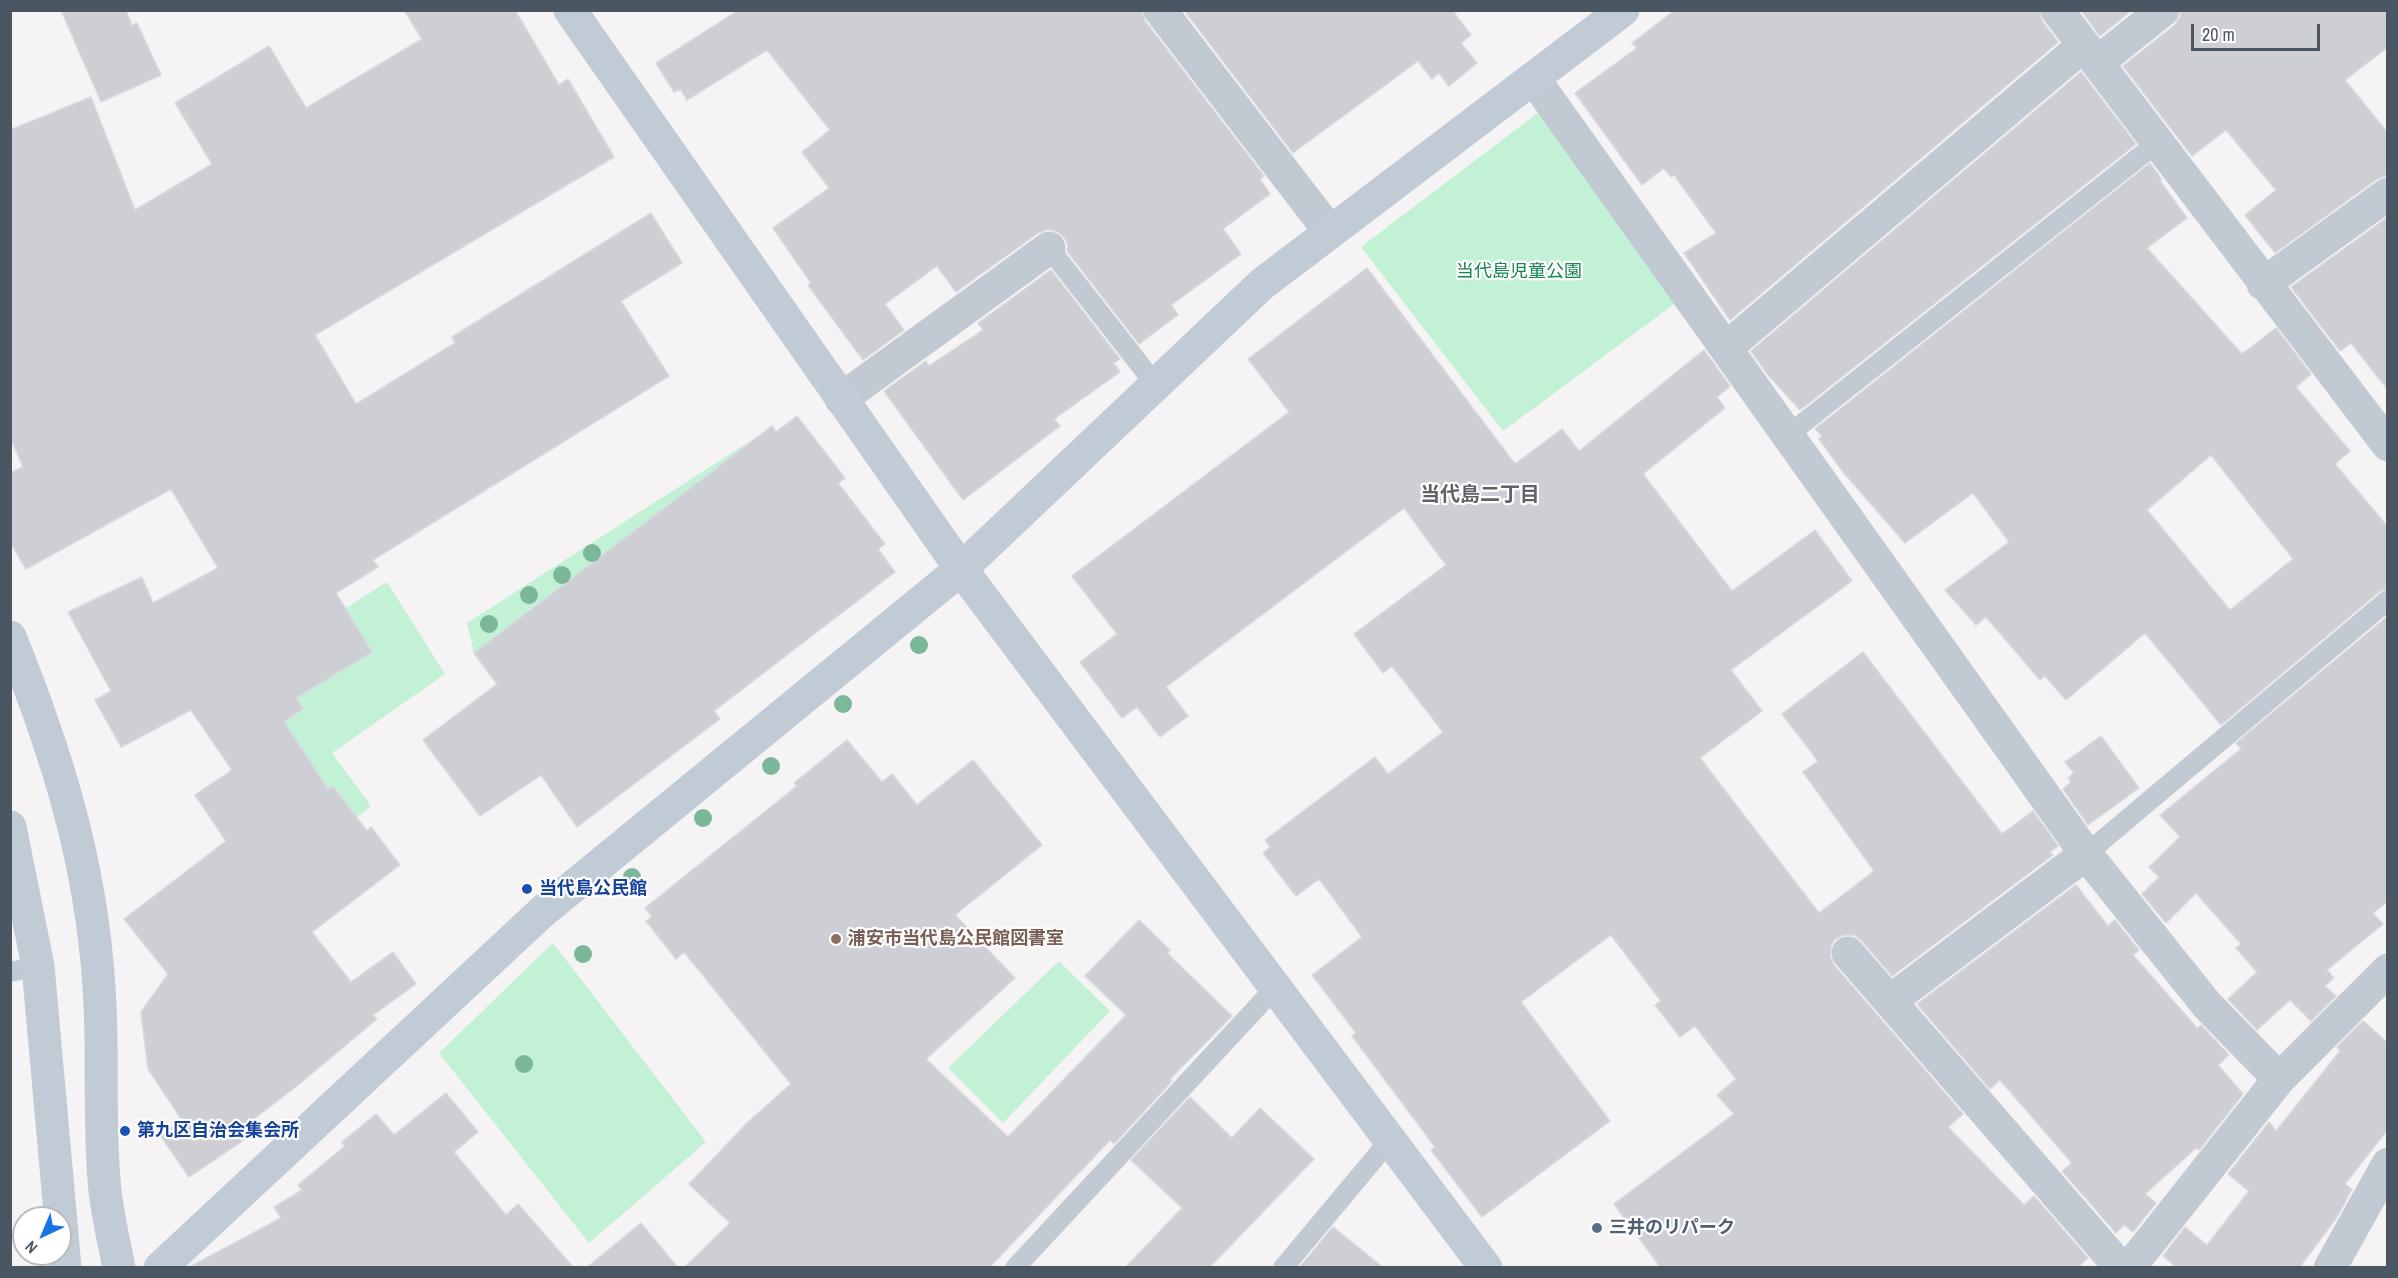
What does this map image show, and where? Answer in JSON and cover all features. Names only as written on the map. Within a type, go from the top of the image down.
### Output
[{"type":"street","points":[[570,10],[961,569],[1486,1268]]},
{"type":"street","points":[[1160,10],[1330,232]]},
{"type":"street","points":[[160,1268],[542,912],[961,569],[1262,284],[1623,10]]},
{"type":"street","points":[[2057,10],[2263,284],[2384,433]]},
{"type":"street","points":[[1726,348],[2091,53],[2163,10]]},
{"type":"street","points":[[1534,79],[2086,854],[2207,1005],[2279,1079]]},
{"type":"street","points":[[2263,284],[2388,194]]},
{"type":"street","points":[[842,399],[1049,248]]},
{"type":"street","points":[[10,637],[30,685],[60,772],[80,842],[91,904],[99,987],[105,1191],[118,1268]]},
{"type":"street","points":[[10,827],[24,969],[65,1268]]},
{"type":"street","points":[[1890,1001],[2086,854]]},
{"type":"street","points":[[1848,953],[2121,1268]]},
{"type":"street","points":[[2129,1268],[2279,1079],[2388,970]]},
{"type":"street","points":[[2330,1268],[2388,1164]]},
{"type":"lane","points":[[1788,435],[2158,142]]},
{"type":"lane","points":[[1049,248],[1155,384]]},
{"type":"lane","points":[[2086,854],[2388,600]]},
{"type":"lane","points":[[1015,1268],[1275,988]]},
{"type":"lane","points":[[1283,1268],[1390,1140]]},
{"type":"green space","name":"当代島児童公園","points":[[1539,112],[1677,302],[1503,431],[1361,247]]},
{"type":"green space","points":[[772,427],[474,653],[467,623]]},
{"type":"green space","points":[[387,582],[445,674],[332,753],[371,806],[357,817],[333,786],[321,795],[284,722],[303,709],[282,677],[371,652],[346,608]]},
{"type":"green space","points":[[553,943],[706,1142],[589,1243],[439,1053]]},
{"type":"green space","points":[[1059,961],[1110,1011],[1003,1123],[948,1068]]},
{"type":"building","points":[[61,10],[126,10],[132,26],[137,23],[161,75],[101,102]]},
{"type":"building","points":[[404,10],[515,10],[559,85],[568,79],[614,157],[315,335],[356,404],[455,343],[452,337],[651,213],[682,263],[621,301],[669,376],[373,560],[378,567],[336,593],[372,652],[296,698],[303,709],[284,722],[328,789],[333,786],[367,831],[371,827],[400,865],[312,932],[351,982],[393,952],[416,984],[373,1015],[377,1019],[246,1125],[253,1134],[189,1177],[160,1135],[182,1120],[148,1069],[141,1012],[168,974],[124,919],[226,841],[195,795],[232,770],[191,710],[121,747],[95,700],[111,691],[68,612],[142,577],[153,603],[218,568],[171,489],[26,569],[10,542],[10,473],[23,467],[10,437],[10,130],[91,97],[135,210],[212,164],[175,103],[269,46],[306,108],[422,39]]},
{"type":"building","points":[[739,10],[1142,10],[1145,21],[1264,176],[1260,179],[1270,194],[1223,229],[1241,254],[1171,305],[1178,315],[1139,344],[1067,251],[1068,245],[1064,237],[1048,229],[1038,233],[956,292],[937,266],[885,304],[904,330],[863,360],[808,285],[811,283],[773,228],[829,188],[802,152],[830,130],[767,50],[687,100],[680,89],[674,92],[656,63]]},
{"type":"building","points":[[1184,10],[1452,10],[1471,35],[1461,43],[1477,63],[1449,86],[1439,73],[1432,79],[1418,61],[1293,153]]},
{"type":"building","points":[[1675,10],[2039,10],[2042,21],[2058,42],[1730,320],[1684,253],[1716,233],[1674,175],[1671,177],[1664,168],[1642,185],[1575,93],[1637,48],[1632,43]]},
{"type":"building","points":[[2081,10],[2132,10],[2100,36]]},
{"type":"building","points":[[2181,10],[2388,10],[2388,47],[2345,80],[2388,133],[2388,175],[2377,179],[2275,253],[2245,215],[2276,190],[2226,130],[2192,156],[2123,66],[2175,25]]},
{"type":"building","points":[[2081,72],[2136,144],[1800,410],[1767,374],[1751,351]]},
{"type":"building","points":[[2150,163],[2187,218],[2147,248],[2242,354],[2276,328],[2311,374],[2296,387],[2350,451],[2335,464],[2388,527],[2388,588],[2380,591],[2221,725],[2145,633],[2066,700],[2045,676],[2040,680],[1986,617],[1976,625],[1945,590],[2009,542],[1973,493],[1905,543],[1843,472],[1819,439],[1822,436],[1815,429]],"holes":[[[2211,455],[2293,559],[2230,610],[2147,510]]]},
{"type":"building","points":[[2388,217],[2388,390],[2351,343],[2340,351],[2291,287]]},
{"type":"building","points":[[1367,268],[1515,464],[1562,429],[1579,451],[1704,350],[1730,386],[1717,397],[1725,408],[1643,474],[1732,591],[1815,530],[1852,581],[1731,670],[1762,711],[1700,758],[1819,913],[1874,871],[1803,772],[1818,761],[1782,714],[1863,652],[2002,834],[2033,811],[2058,846],[2050,852],[2053,855],[1892,976],[1854,935],[1844,935],[1835,939],[1831,946],[1830,956],[1834,965],[1963,1114],[1948,1127],[2024,1205],[2034,1196],[2088,1258],[2077,1268],[1661,1268],[1614,1204],[1734,1114],[1717,1095],[1736,1079],[1695,1026],[1680,1037],[1655,1005],[1661,1001],[1611,935],[1521,1002],[1610,1121],[1482,1217],[1431,1150],[1435,1147],[1352,1036],[1356,1033],[1312,975],[1362,937],[1319,879],[1296,896],[1263,853],[1270,847],[1265,840],[1375,757],[1388,774],[1443,732],[1392,666],[1383,673],[1354,634],[1446,565],[1404,508],[1166,687],[1188,716],[1160,737],[1137,707],[1122,718],[1080,662],[1117,634],[1072,576],[1289,412],[1248,359]]},
{"type":"building","points":[[1051,270],[1120,359],[1114,363],[1120,372],[1054,419],[1060,426],[963,500],[884,391],[926,361],[929,366],[983,330],[978,323]]},
{"type":"building","points":[[797,416],[845,478],[838,483],[885,544],[878,549],[895,572],[714,711],[720,719],[577,827],[541,775],[480,816],[423,740],[497,684],[474,653],[772,426],[776,432]]},
{"type":"building","points":[[2388,616],[2388,901],[2373,913],[2383,924],[2327,970],[2334,978],[2325,986],[2336,996],[2311,1021],[2290,1000],[2257,1030],[2228,999],[2257,972],[2236,948],[2241,944],[2196,893],[2166,923],[2142,894],[2159,877],[2149,867],[2180,837],[2160,815],[2241,749],[2236,743]]},
{"type":"building","points":[[2101,736],[2139,788],[2088,825],[2063,789],[2071,782],[2068,778],[2074,773],[2065,762]]},
{"type":"building","points":[[847,740],[882,782],[892,774],[917,805],[973,760],[1042,845],[955,915],[1015,978],[926,1059],[1008,1137],[1126,1015],[1085,976],[1139,920],[1170,950],[1167,953],[1232,1016],[1170,1079],[1172,1081],[1114,1144],[1110,1140],[989,1268],[684,1268],[730,1223],[689,1184],[747,1123],[791,1084],[684,952],[676,959],[646,921],[652,916],[645,908],[797,786],[794,783]]},
{"type":"building","points":[[2076,885],[2108,926],[2115,920],[2139,950],[2133,955],[2197,1028],[2201,1025],[2229,1055],[2218,1065],[2243,1094],[2199,1150],[2196,1148],[2145,1194],[2156,1203],[2133,1232],[2124,1225],[2116,1233],[2062,1171],[2072,1163],[2000,1080],[1990,1089],[1917,1004]]},
{"type":"building","points":[[2363,1021],[2388,1043],[2388,1129],[2345,1184],[2352,1189],[2337,1217],[2299,1268],[2177,1268],[2163,1256],[2185,1227],[2207,1245],[2249,1191],[2228,1174],[2269,1122],[2276,1131],[2340,1051],[2337,1047]]},
{"type":"building","points":[[446,1093],[478,1132],[454,1152],[506,1215],[518,1204],[574,1268],[188,1268],[281,1218],[274,1207],[302,1190],[298,1185],[345,1146],[342,1142],[376,1114],[394,1135]]},
{"type":"building","points":[[1190,1097],[1232,1138],[1260,1108],[1314,1159],[1209,1268],[1125,1268],[1182,1208],[1131,1160]]},
{"type":"building","points":[[641,1223],[678,1268],[586,1268]]},
{"type":"building","points":[[1333,1227],[1384,1268],[1299,1268]]},
{"type":"place","name":"当代島公民館","points":[[527,889]]},
{"type":"place","name":"浦安市当代島公民館図書室","points":[[836,939]]},
{"type":"place","name":"第九区自治会集会所","points":[[125,1131]]},
{"type":"place","name":"三井のリパーク","points":[[1597,1228]]},
{"type":"district","name":"当代島二丁目","points":[[1480,496]]}]
